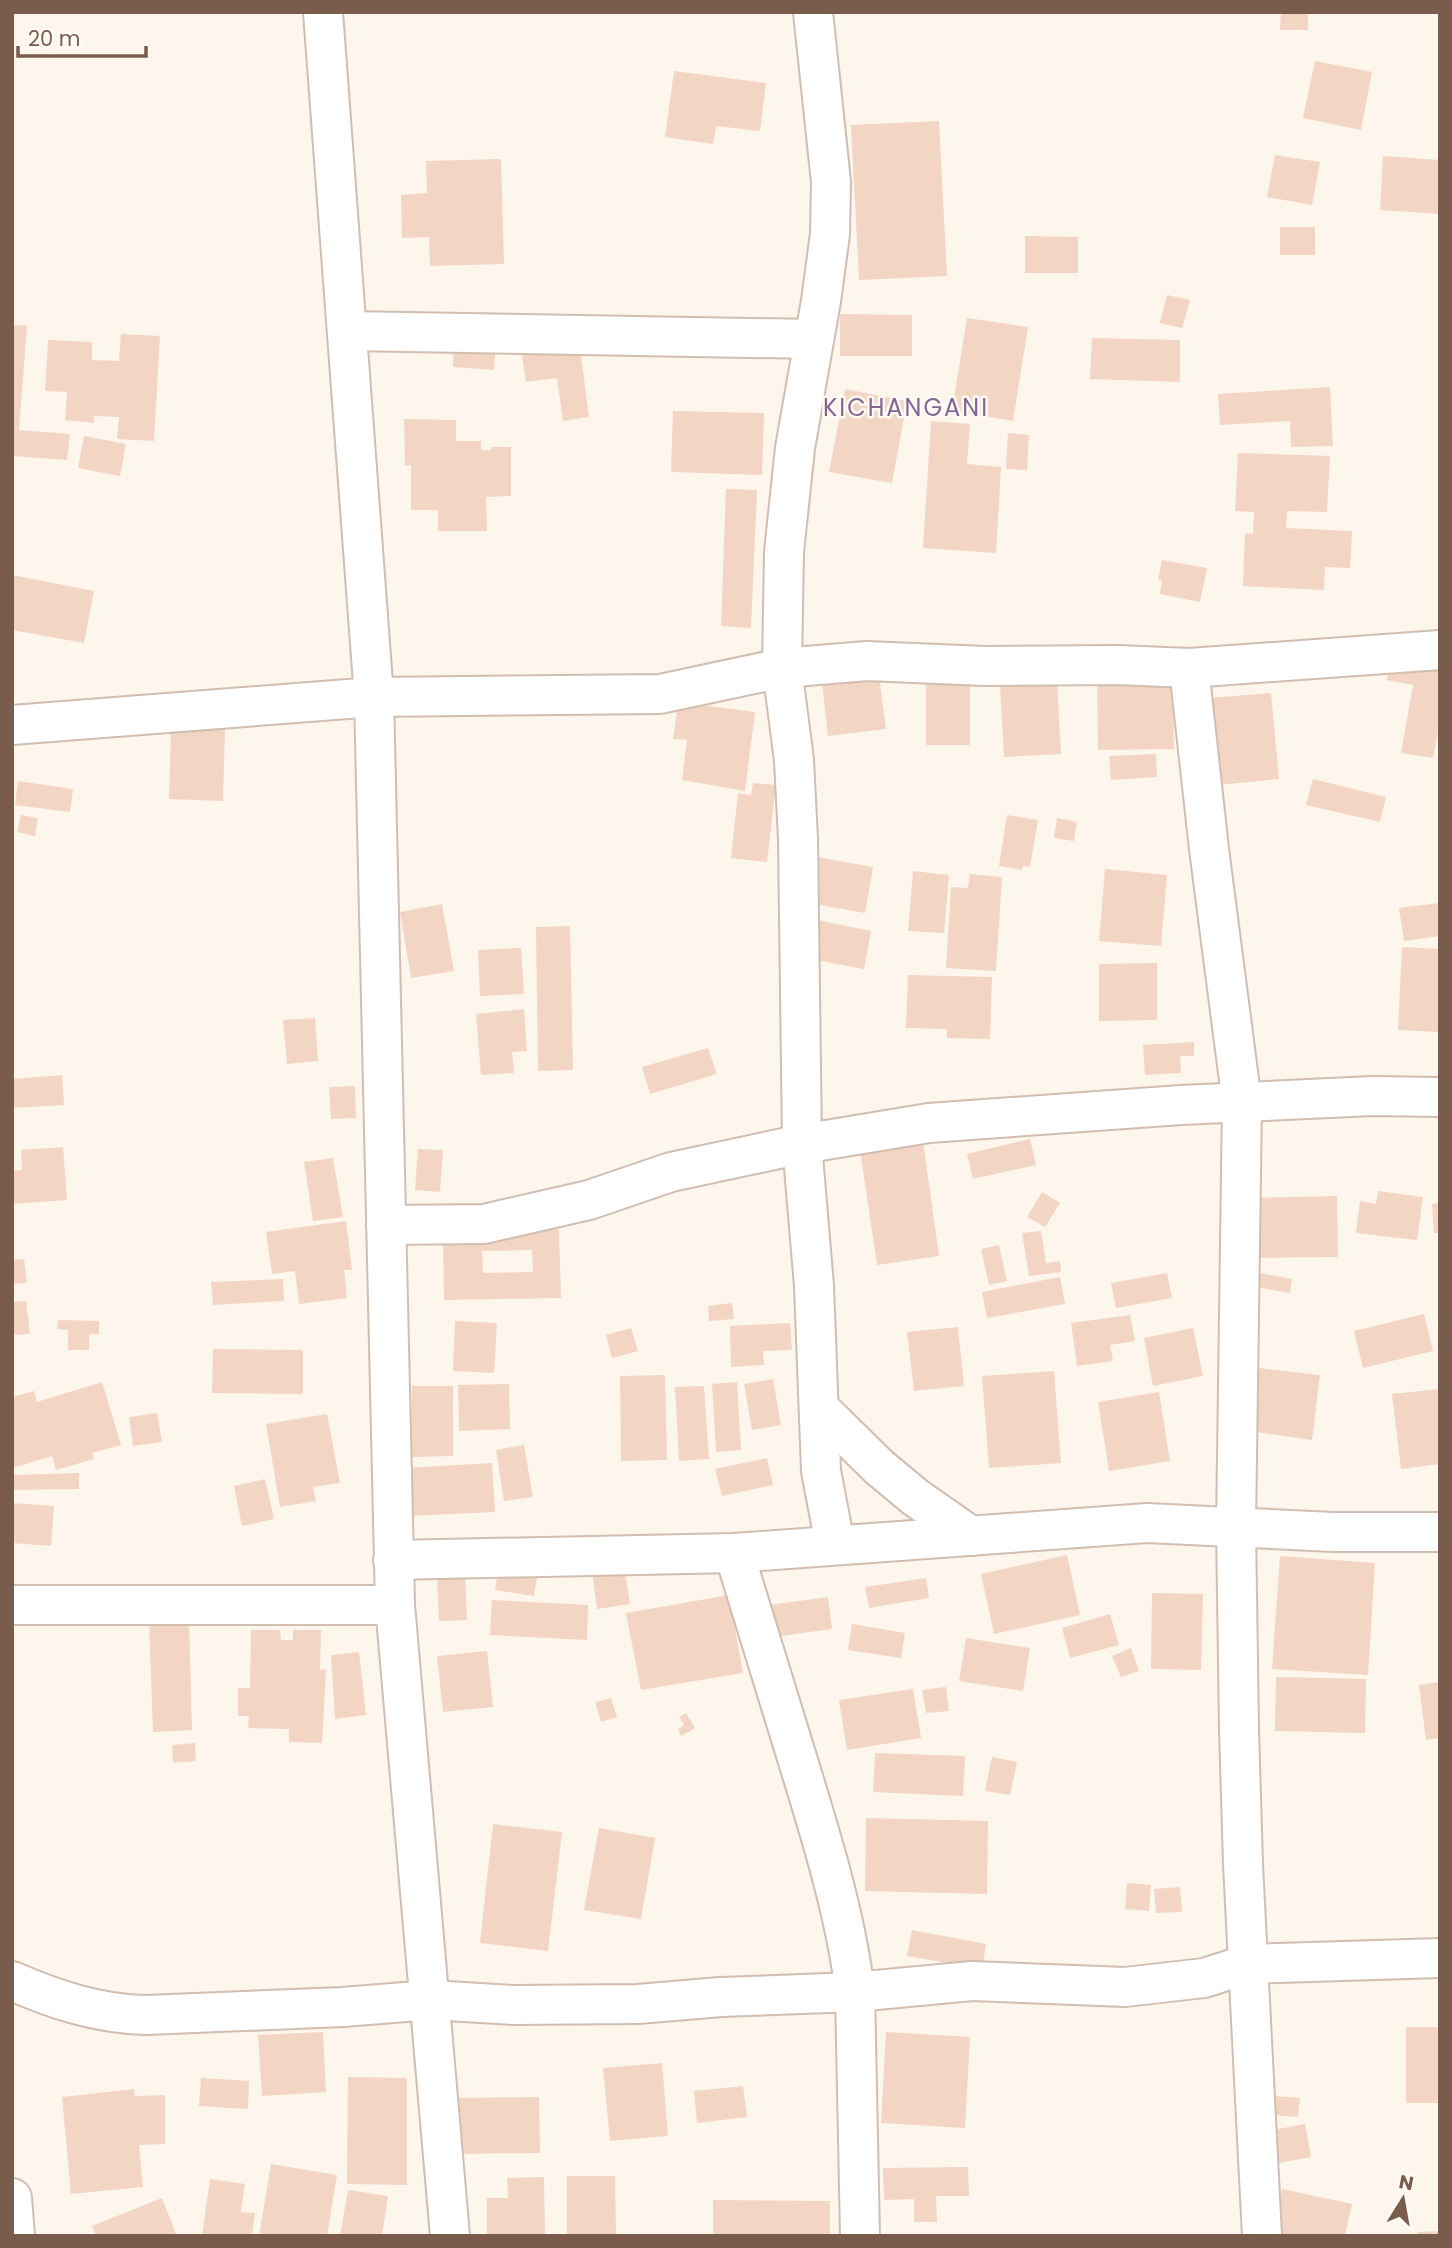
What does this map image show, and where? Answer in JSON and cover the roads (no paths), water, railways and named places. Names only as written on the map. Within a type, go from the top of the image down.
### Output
[{"type":"street","points":[[324,12],[374,697],[395,1605],[450,2236]]},
{"type":"street","points":[[813,12],[831,182],[830,234],[795,448],[786,539],[782,668],[794,760],[798,839],[802,1144],[814,1286],[821,1471],[835,1544]]},
{"type":"street","points":[[347,331],[814,339]]},
{"type":"street","points":[[12,725],[374,697],[660,694],[782,668],[867,660],[985,666],[1118,665],[1189,668],[1440,650]]},
{"type":"street","points":[[1189,668],[1242,1103],[1236,1527],[1240,1756],[1262,2236]]},
{"type":"street","points":[[386,1226],[484,1224],[589,1200],[671,1172],[802,1144],[929,1123],[1093,1110],[1373,1096],[1440,1097]]},
{"type":"street","points":[[820,1409],[879,1467],[915,1497],[971,1536]]},
{"type":"street","points":[[393,1560],[734,1553],[1147,1523],[1333,1532],[1440,1532]]},
{"type":"street","points":[[734,1553],[839,1902],[852,1964],[855,1992],[860,2236]]},
{"type":"street","points":[[12,1605],[395,1605]]},
{"type":"street","points":[[12,1981],[89,2010],[121,2014],[343,2007],[430,2000],[513,2005],[638,2004],[721,1997],[855,1992],[972,1981],[1125,1987],[1204,1978],[1248,1964],[1440,1958]]},
{"type":"street","points":[[12,2198],[15,2236]]},
{"type":"district","name":"KICHANGANI","points":[[906,408]]}]
